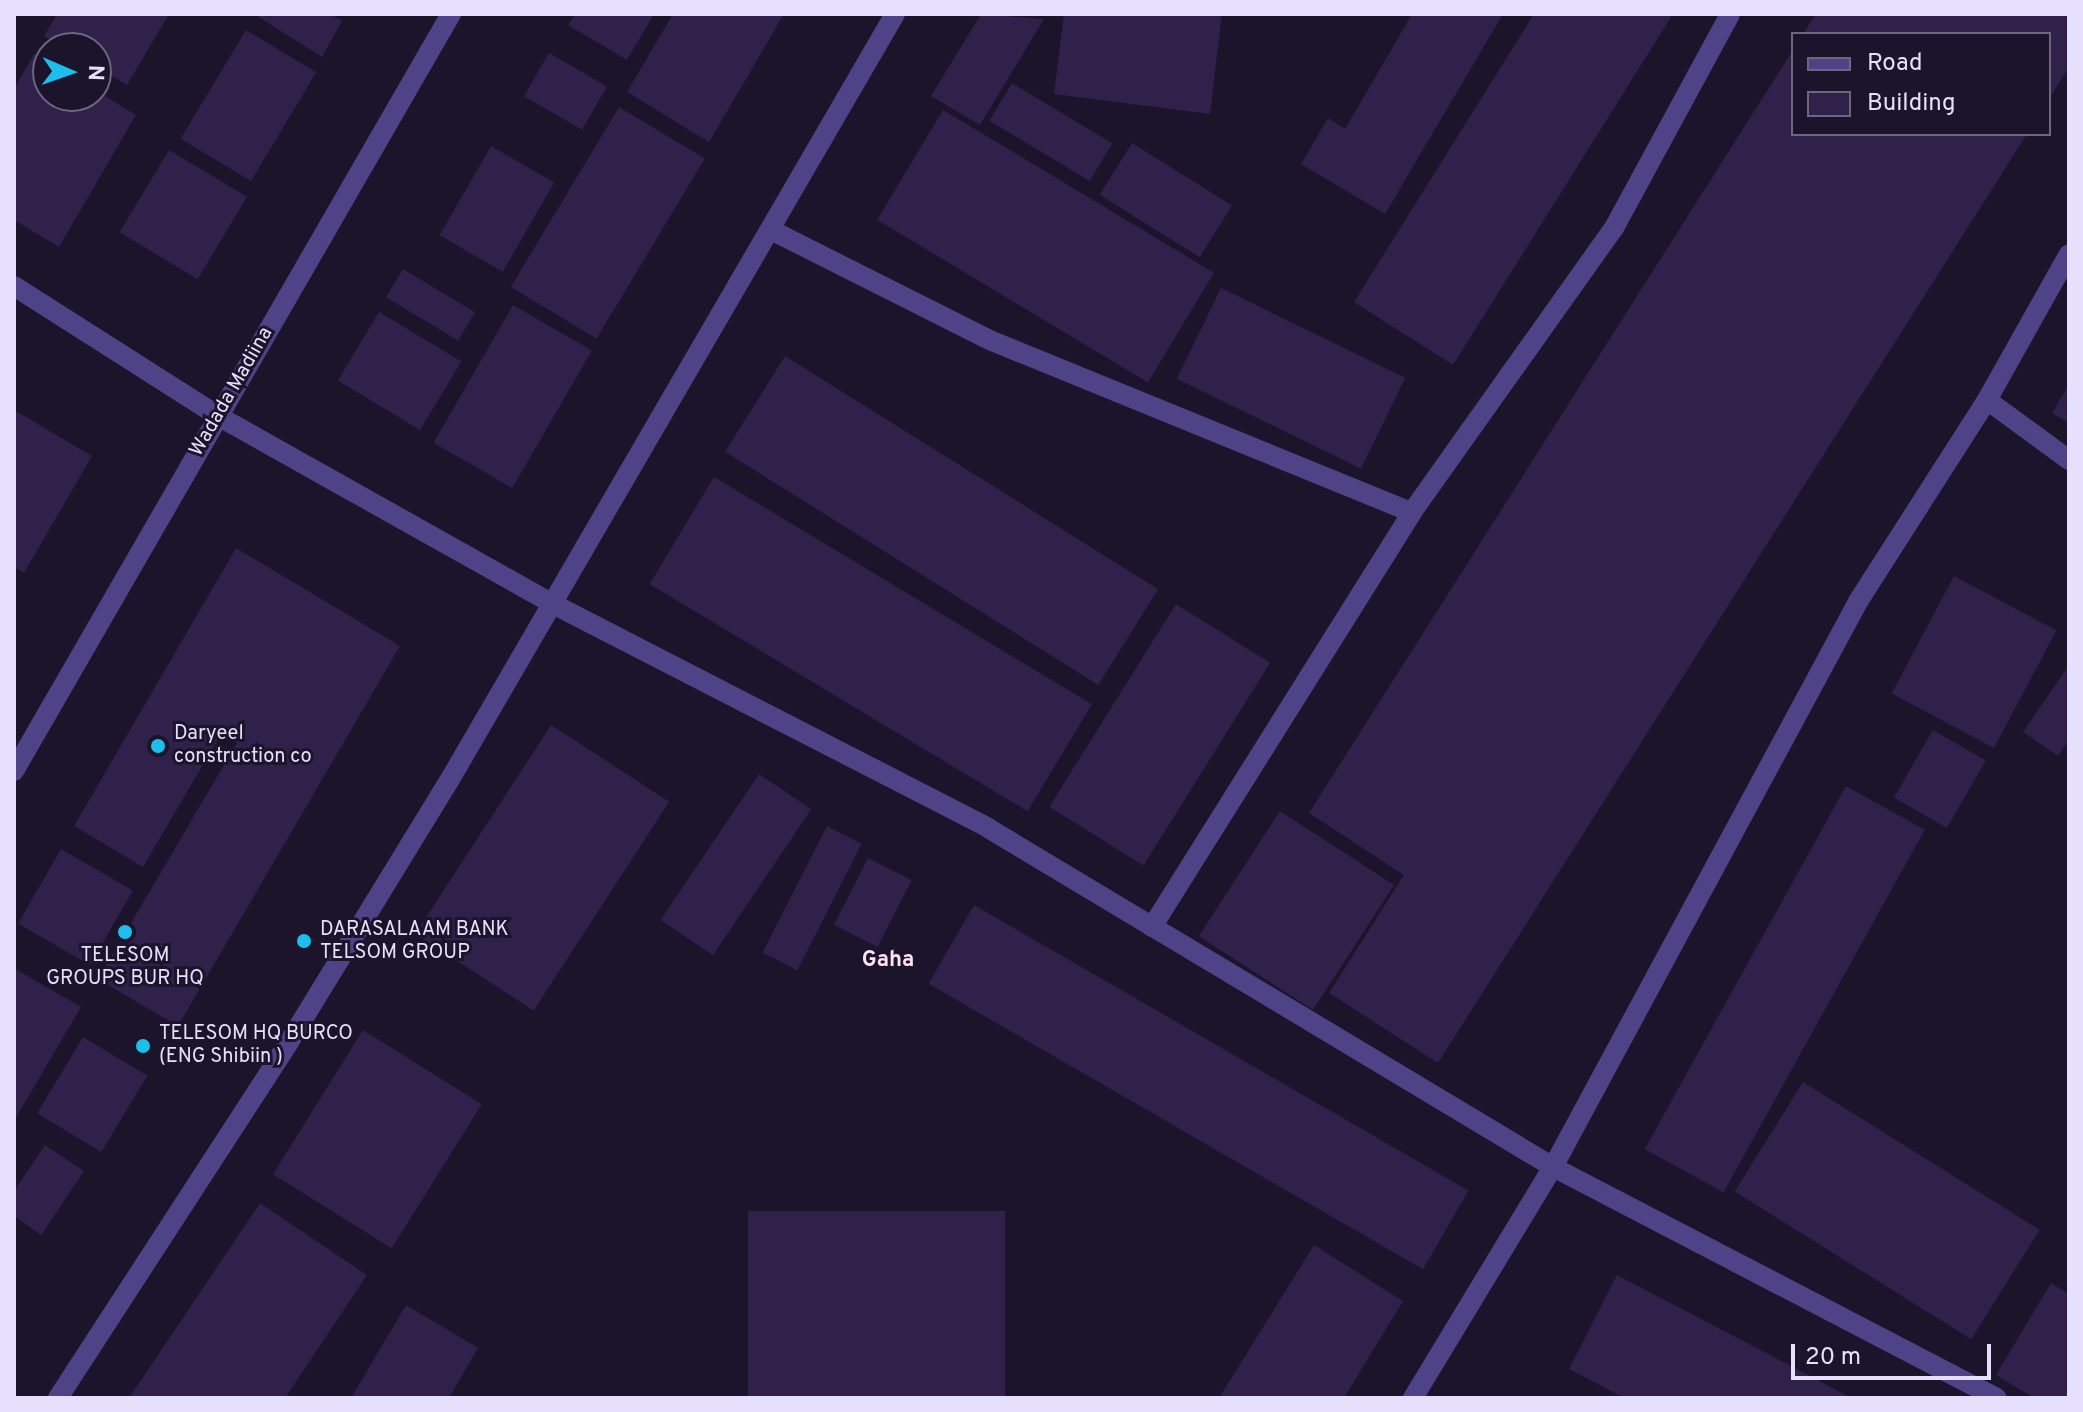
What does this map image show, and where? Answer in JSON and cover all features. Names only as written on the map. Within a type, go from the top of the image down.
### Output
[{"type":"street","name":"Wadada Madiina","points":[[14,771],[451,14]]},
{"type":"street","points":[[58,1398],[297,1029],[555,605],[895,14]]},
{"type":"street","points":[[1152,927],[1412,512],[1614,228],[1730,14]]},
{"type":"street","points":[[771,230],[992,341],[1412,512]]},
{"type":"street","points":[[1413,1398],[1553,1167],[1859,600],[1987,400],[2069,254]]},
{"type":"street","points":[[14,286],[218,416],[555,605],[988,828],[1553,1167],[1997,1398]]},
{"type":"street","points":[[1987,400],[2069,460]]},
{"type":"building","points":[[57,14],[169,14],[127,85],[112,76],[112,32],[46,32]]},
{"type":"building","points":[[254,14],[330,14],[342,21],[322,57]]},
{"type":"building","points":[[575,14],[654,14],[627,60],[568,25]]},
{"type":"building","points":[[673,14],[784,14],[709,142],[627,92]]},
{"type":"building","points":[[981,14],[1044,19],[980,125],[931,96]]},
{"type":"building","points":[[1064,14],[1222,14],[1210,114],[1054,94]]},
{"type":"building","points":[[1412,14],[1503,14],[1385,214],[1301,164],[1328,118],[1345,129]]},
{"type":"building","points":[[1534,14],[1673,14],[1453,365],[1354,302]]},
{"type":"building","points":[[1816,14],[2069,14],[2069,67],[2051,96],[2051,32],[1804,32]]},
{"type":"building","points":[[246,30],[316,72],[251,181],[181,139]]},
{"type":"building","points":[[549,53],[607,86],[582,130],[524,96]]},
{"type":"building","points":[[1791,53],[1791,136],[2026,136],[1438,1063],[1329,993],[1404,875],[1309,813]]},
{"type":"building","points":[[32,58],[32,112],[112,112],[112,101],[136,115],[59,247],[14,220],[14,89]]},
{"type":"building","points":[[1012,83],[1112,143],[1090,181],[989,121]]},
{"type":"building","points":[[619,107],[705,159],[597,339],[511,287]]},
{"type":"building","points":[[943,110],[1214,273],[1148,382],[877,220]]},
{"type":"building","points":[[1132,143],[1232,206],[1200,257],[1100,195]]},
{"type":"building","points":[[491,146],[554,182],[503,272],[440,235]]},
{"type":"building","points":[[169,150],[247,197],[198,279],[120,232]]},
{"type":"building","points":[[403,269],[475,312],[458,341],[386,297]]},
{"type":"building","points":[[1221,288],[1405,378],[1361,469],[1177,379]]},
{"type":"building","points":[[513,305],[592,351],[512,488],[434,443]]},
{"type":"building","points":[[379,312],[461,361],[420,430],[338,381]]},
{"type":"building","points":[[785,356],[1158,589],[1098,685],[725,452]]},
{"type":"building","points":[[2069,384],[2069,423],[2052,413]]},
{"type":"building","points":[[14,410],[92,456],[24,573],[14,567]]},
{"type":"building","points":[[714,477],[1092,704],[1028,811],[650,584]]},
{"type":"building","points":[[236,548],[400,646],[178,1026],[98,979],[237,743],[221,734],[143,867],[74,826]]},
{"type":"building","points":[[1954,576],[2056,630],[1994,748],[1892,693]]},
{"type":"building","points":[[1176,604],[1270,663],[1143,866],[1049,807]]},
{"type":"building","points":[[2069,665],[2069,740],[2058,756],[2023,732]]},
{"type":"building","points":[[551,725],[669,802],[534,1011],[415,934]]},
{"type":"building","points":[[1933,730],[1986,761],[1947,828],[1894,798]]},
{"type":"building","points":[[759,774],[811,809],[713,955],[661,920]]},
{"type":"building","points":[[1846,786],[1925,830],[1724,1193],[1645,1149]]},
{"type":"building","points":[[1280,811],[1394,885],[1313,1010],[1199,936]]},
{"type":"building","points":[[827,826],[862,844],[797,970],[763,953]]},
{"type":"building","points":[[61,849],[133,890],[90,965],[18,923]]},
{"type":"building","points":[[868,858],[912,880],[878,947],[834,925]]},
{"type":"building","points":[[974,905],[1469,1190],[1423,1269],[928,984]]},
{"type":"building","points":[[14,968],[81,1007],[14,1121]]},
{"type":"building","points":[[363,1030],[482,1104],[392,1248],[273,1174]]},
{"type":"building","points":[[83,1037],[147,1076],[101,1152],[37,1113]]},
{"type":"building","points":[[1803,1082],[2040,1230],[1971,1339],[1735,1191]]},
{"type":"building","points":[[45,1145],[84,1171],[41,1235],[14,1216],[14,1191]]},
{"type":"building","points":[[260,1203],[367,1275],[285,1398],[129,1398]]},
{"type":"building","points":[[748,1211],[1005,1211],[1005,1398],[748,1398]]},
{"type":"building","points":[[1314,1245],[1403,1301],[1344,1398],[1219,1398]]},
{"type":"building","points":[[1617,1275],[1851,1398],[1624,1398],[1569,1369]]},
{"type":"building","points":[[2051,1283],[2069,1294],[2069,1398],[2034,1398],[1996,1375]]},
{"type":"building","points":[[406,1305],[478,1348],[449,1398],[351,1398]]},
{"type":"place","name":"Daryeel construction co","points":[[158,746]]},
{"type":"place","name":"TELESOM GROUPS BUR HQ","points":[[125,932]]},
{"type":"place","name":"DARASALAAM BANK TELSOM GROUP","points":[[304,941]]},
{"type":"place","name":"TELESOM HQ BURCO (ENG Shibiin )","points":[[143,1046]]},
{"type":"district","name":"Gaha","points":[[888,961]]}]
